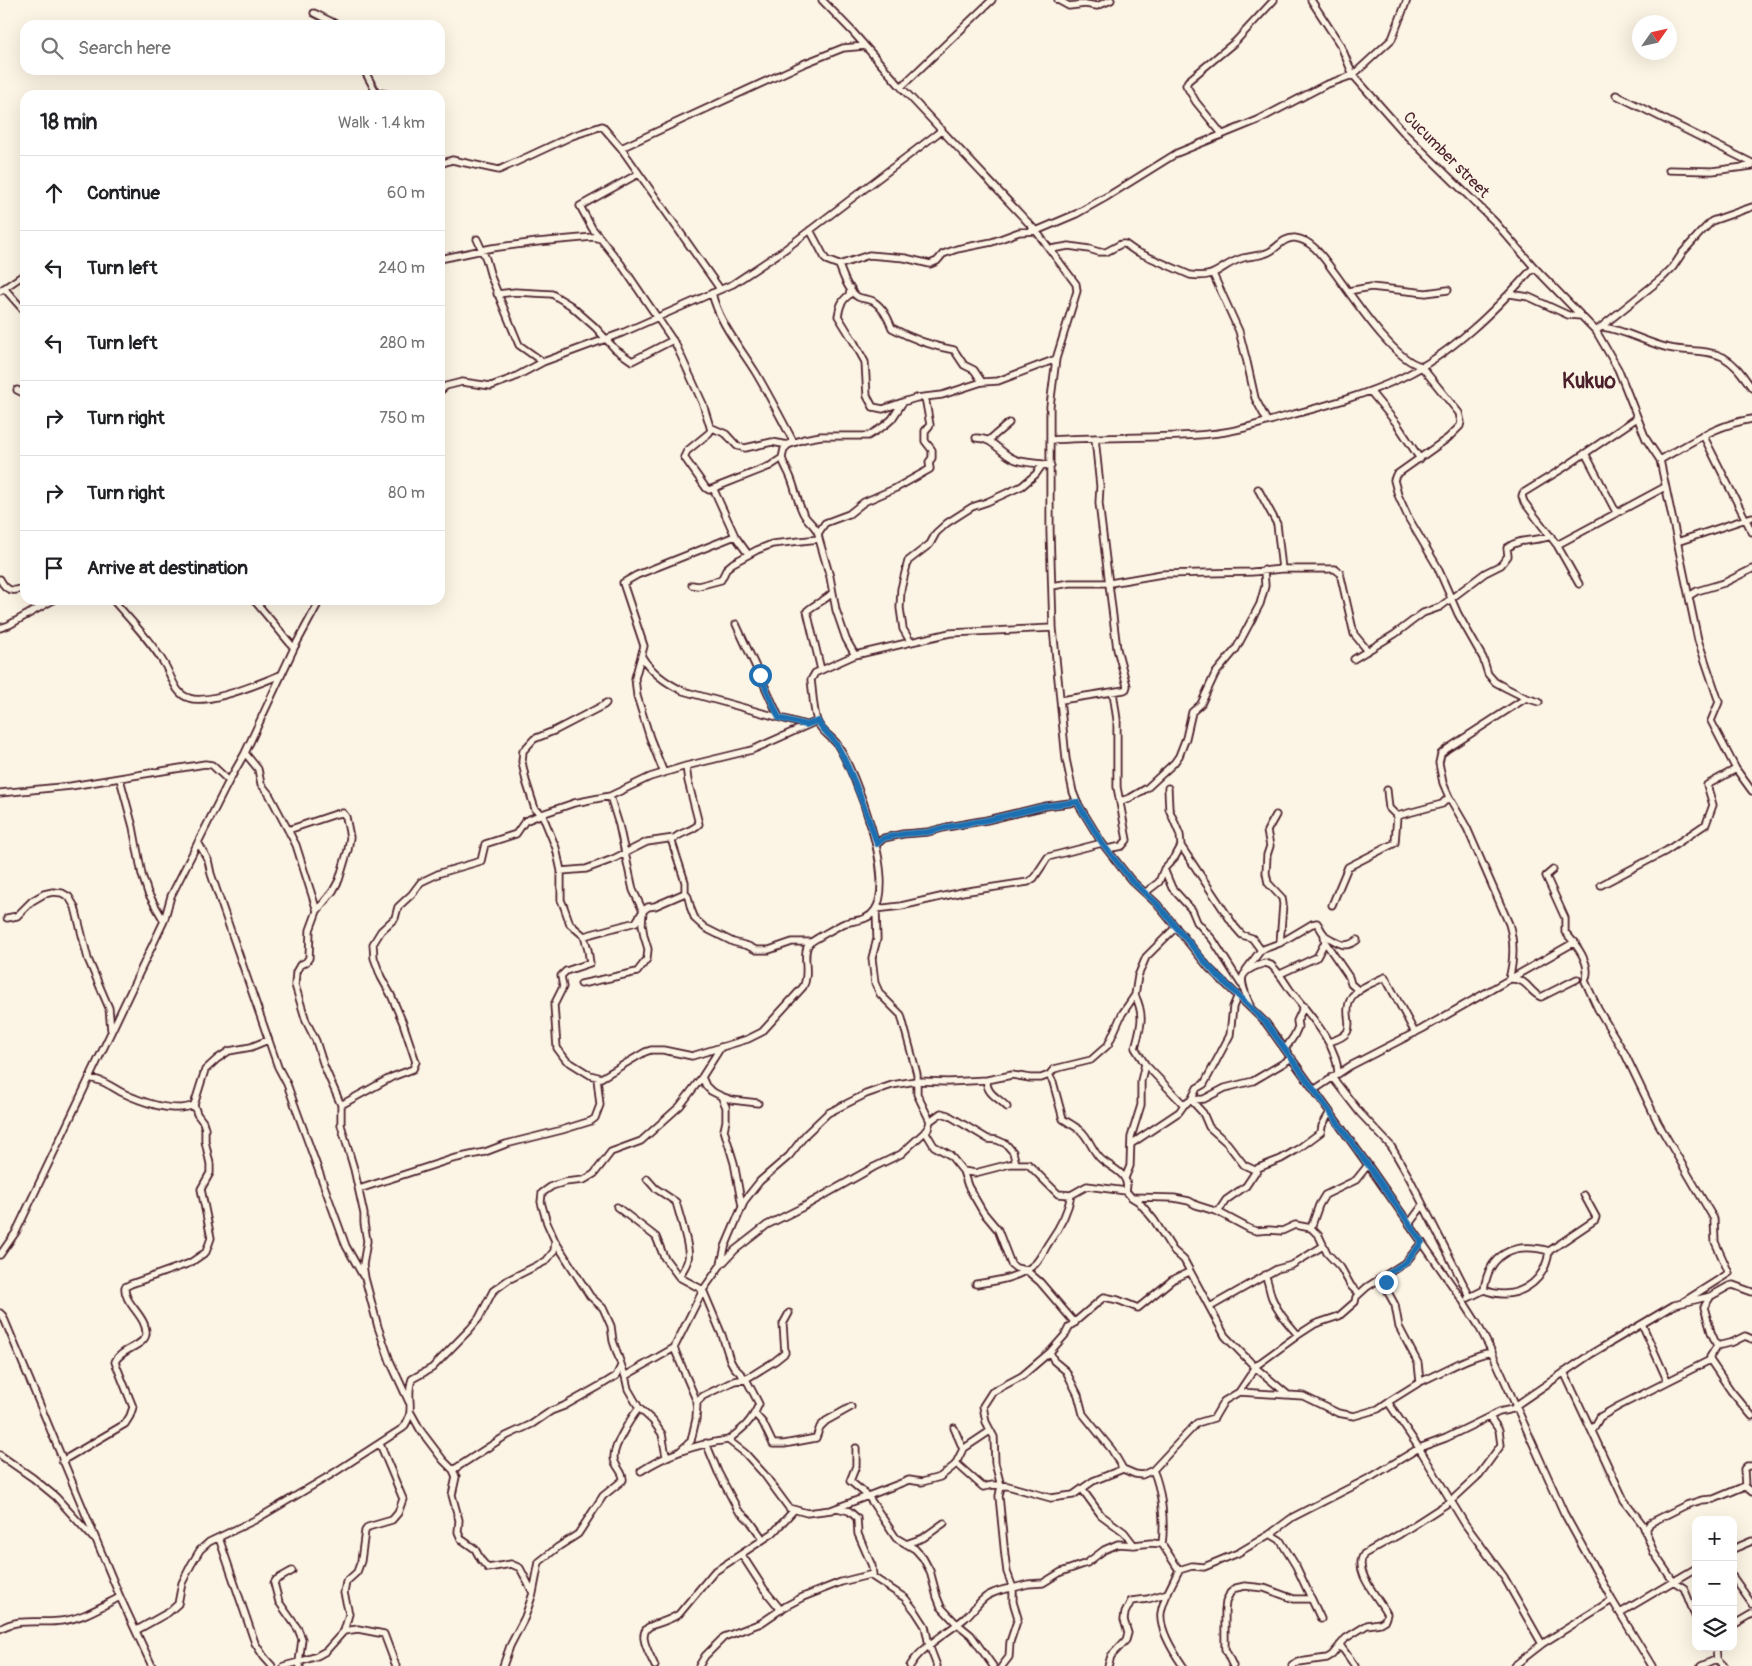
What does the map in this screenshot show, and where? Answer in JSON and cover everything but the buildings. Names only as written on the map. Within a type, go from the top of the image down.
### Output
[{"type":"street","points":[[822,0],[1036,231],[1077,287],[1056,360],[1050,399],[1050,531],[1053,628],[1068,768],[1077,802],[1102,843],[1131,880],[1146,892],[1210,968],[1260,1016],[1292,1058],[1463,1301],[1492,1352],[1564,1513],[1612,1600],[1652,1666]]},
{"type":"street","points":[[901,87],[992,0]]},
{"type":"street","points":[[1058,0],[1069,6],[1085,4],[1097,6],[1111,0]]},
{"type":"street","points":[[1222,134],[1196,102],[1186,85],[1188,81],[1235,42],[1274,0]]},
{"type":"street","points":[[839,266],[869,255],[905,258],[930,264],[937,261],[943,254],[956,249],[992,242],[1019,232],[1036,231],[1076,214],[1177,153],[1258,120],[1325,85],[1353,75],[1392,39],[1407,0]]},
{"type":"street","name":"Cucumber street","points":[[1313,1],[1341,46],[1353,75],[1406,135],[1494,221],[1534,267],[1596,331],[1618,369],[1646,438],[1660,460]]},
{"type":"street","points":[[314,13],[328,20]]},
{"type":"street","points":[[621,148],[803,64],[843,48],[864,46]]},
{"type":"street","points":[[367,75],[375,90]]},
{"type":"street","points":[[1616,94],[1752,165]]},
{"type":"street","points":[[445,162],[452,160],[499,170],[572,136],[602,126],[621,148],[720,289]]},
{"type":"street","points":[[445,387],[462,382],[491,386],[513,378],[543,362],[606,339],[720,289],[750,273],[942,130]]},
{"type":"street","points":[[1669,170],[1712,171],[1752,165]]},
{"type":"street","points":[[638,174],[580,206],[601,239],[658,316],[690,373],[710,427],[709,433],[687,451],[684,457],[709,490],[714,490],[770,466],[782,458]]},
{"type":"street","points":[[1596,331],[1673,267],[1683,252],[1712,222],[1752,207]]},
{"type":"street","points":[[810,230],[826,260],[839,266],[858,297],[873,301],[880,307],[892,328],[933,346],[954,350],[964,365],[974,370],[982,382]]},
{"type":"street","points":[[445,258],[492,248],[536,242],[593,237],[601,239]]},
{"type":"street","points":[[1051,249],[1069,246],[1106,252],[1125,244],[1135,251],[1190,275],[1199,276],[1213,274],[1234,261],[1266,253],[1282,242],[1296,238],[1315,249],[1391,347],[1412,364],[1421,366],[1459,413],[1461,422],[1453,434],[1395,478],[1398,495],[1409,519],[1437,566],[1450,598],[1483,658],[1488,674],[1495,682],[1538,702]]},
{"type":"street","points":[[477,239],[486,259],[497,294],[519,345],[543,362]]},
{"type":"street","points":[[1051,440],[1210,434],[1232,431],[1370,391],[1402,377],[1446,349],[1478,324],[1510,294],[1534,267]]},
{"type":"street","points":[[1213,274],[1239,331],[1254,398],[1267,422]]},
{"type":"street","points":[[20,277],[2,290],[20,307]]},
{"type":"street","points":[[1348,291],[1371,287],[1426,293],[1448,290]]},
{"type":"street","points":[[851,288],[849,295],[840,305],[838,316],[864,362],[867,396],[873,407],[883,409],[916,398],[942,395],[982,382],[998,381],[1056,360]]},
{"type":"street","points":[[497,294],[515,292],[552,294],[570,305],[615,349],[632,362],[673,340]]},
{"type":"street","points":[[712,293],[715,306],[724,325],[763,385],[793,441],[784,449],[782,458],[785,469],[790,477],[803,513],[819,535],[827,563],[836,610],[854,655]]},
{"type":"street","points":[[1510,294],[1529,297],[1568,315],[1581,316]]},
{"type":"street","points":[[1602,327],[1622,330],[1655,344],[1670,348],[1721,356],[1734,364],[1752,388]]},
{"type":"street","points":[[1370,391],[1420,459]]},
{"type":"street","points":[[819,535],[825,523],[849,514],[864,502],[896,488],[930,469],[929,462],[932,458],[932,450],[925,441],[925,431],[930,425],[925,397]]},
{"type":"street","points":[[710,427],[726,434],[737,446],[745,448],[772,442],[788,445],[804,439],[821,436],[868,436],[892,419],[903,402]]},
{"type":"street","points":[[1579,584],[1551,536],[1524,502],[1523,493],[1637,418]]},
{"type":"street","points":[[1752,419],[1722,426],[1660,460],[1698,640],[1719,702],[1711,722],[1736,769],[1752,791]]},
{"type":"street","points":[[989,440],[1009,423]]},
{"type":"street","points":[[1703,435],[1749,518],[1752,532]]},
{"type":"street","points":[[976,438],[989,440],[1004,454],[1015,460],[1051,466]]},
{"type":"street","points":[[1061,700],[1113,692],[1126,689],[1127,686],[1117,649],[1099,503],[1100,486],[1095,438]]},
{"type":"street","points":[[1585,453],[1616,512]]},
{"type":"street","points":[[910,641],[903,629],[900,608],[901,589],[908,561],[930,544],[936,532],[947,523],[972,508],[1022,486],[1044,464]]},
{"type":"street","points":[[1557,545],[1665,487]]},
{"type":"street","points":[[1258,489],[1277,524],[1282,569]]},
{"type":"street","points":[[714,490],[735,536],[748,554]]},
{"type":"street","points":[[1677,542],[1749,518]]},
{"type":"street","points":[[692,585],[698,586],[721,580],[727,568],[748,554],[772,544],[819,535]]},
{"type":"street","points":[[664,772],[650,738],[637,696],[635,678],[644,646],[623,583],[637,575],[735,536]]},
{"type":"street","points":[[1354,659],[1395,634],[1423,613],[1440,607],[1485,573],[1501,565],[1508,556],[1507,548],[1514,543],[1527,539],[1551,536]]},
{"type":"street","points":[[1689,596],[1697,591],[1724,583],[1752,568]]},
{"type":"street","points":[[1052,586],[1070,583],[1110,583],[1162,574],[1252,572],[1282,569],[1336,569],[1340,573],[1354,634],[1368,650]]},
{"type":"street","points":[[1120,801],[1130,798],[1147,788],[1179,756],[1186,738],[1192,712],[1201,704],[1215,674],[1236,649],[1260,604],[1265,586],[1264,570]]},
{"type":"street","points":[[0,579],[7,589],[12,591],[20,590]]},
{"type":"street","points":[[821,670],[807,611],[813,605],[826,600],[832,593]]},
{"type":"street","points":[[0,628],[44,605]]},
{"type":"street","points":[[117,605],[150,642],[165,664],[178,691],[190,699],[236,692],[280,675]]},
{"type":"street","points":[[258,605],[294,648]]},
{"type":"street","points":[[0,1255],[16,1232],[164,921],[172,896],[229,781],[245,753],[280,675],[317,605]]},
{"type":"street","points":[[736,624],[779,718]]},
{"type":"street","points":[[625,1376],[674,1348],[703,1290],[720,1266],[735,1250],[762,1229],[901,1154],[928,1129],[930,1121],[917,1094],[917,1074],[901,1015],[880,994],[875,983],[872,958],[877,939],[876,909],[880,884],[877,844],[848,768],[836,743],[821,729],[818,721],[811,680],[815,673],[854,655],[950,633],[1053,628]]},
{"type":"street","points":[[642,657],[650,669],[666,683],[682,690],[806,725]]},
{"type":"street","points":[[1107,849],[1122,846],[1126,843],[1117,788],[1117,720],[1113,692]]},
{"type":"street","points":[[1509,979],[1513,966],[1514,939],[1467,828],[1449,797],[1439,768],[1441,754],[1447,749],[1526,698]]},
{"type":"street","points":[[606,703],[604,706],[556,730],[534,739],[523,750],[522,762],[535,809],[542,814],[556,848],[561,871],[561,900],[570,924],[584,936],[590,963],[566,971],[561,976],[563,987],[554,1004],[557,1048],[566,1060],[597,1078],[605,1077],[651,1050],[663,1050],[692,1056],[748,1039],[762,1032],[808,980],[806,948],[810,942],[842,924],[864,919],[870,916],[876,909],[901,906],[962,892],[986,890],[1008,884],[1028,882],[1034,878],[1048,857],[1102,843]]},
{"type":"street","points":[[342,1105],[392,1077],[413,1069],[416,1062],[403,1022],[374,958],[373,944],[381,931],[395,918],[398,907],[412,894],[421,882],[481,861],[485,844],[516,834],[525,822],[542,814],[574,803],[610,796],[664,772],[752,750],[818,721]]},
{"type":"street","points":[[245,753],[258,769],[261,784],[270,794],[296,845],[317,911]]},
{"type":"street","points":[[0,793],[71,786],[205,764],[212,765],[229,781]]},
{"type":"street","points":[[561,871],[586,869],[626,853],[647,842],[674,838],[695,828],[699,824],[686,766]]},
{"type":"street","points":[[1601,886],[1666,851],[1706,824],[1713,805],[1707,785],[1736,769]]},
{"type":"street","points":[[120,779],[133,827],[142,875],[148,893],[164,921]]},
{"type":"street","points":[[1146,892],[1159,882],[1164,869],[1179,853],[1181,846],[1180,835],[1169,809],[1168,788]]},
{"type":"street","points":[[1332,905],[1348,867],[1395,843],[1397,816],[1389,808],[1387,790]]},
{"type":"street","points":[[582,984],[637,972],[647,959],[648,949],[642,924],[643,912],[634,890],[610,796]]},
{"type":"street","points":[[1397,816],[1442,804],[1449,797]]},
{"type":"street","points":[[877,844],[884,838],[903,834],[928,832],[1046,806],[1077,802]]},
{"type":"street","points":[[1442,804],[1455,808]]},
{"type":"street","points":[[288,830],[336,814],[343,813],[346,817],[349,844],[342,871],[333,891],[317,911],[310,930],[309,958],[300,965],[296,972],[295,985],[306,1022],[316,1041],[324,1066],[342,1105],[341,1125],[364,1214],[367,1241],[363,1265],[364,1278],[390,1361],[410,1404]]},
{"type":"street","points":[[1276,815],[1267,831],[1270,846],[1267,855],[1266,873],[1268,883],[1282,898],[1280,943]]},
{"type":"street","points":[[674,838],[672,842],[684,882],[685,893],[695,919],[705,928],[733,942],[756,950],[769,950],[792,942],[810,942]]},
{"type":"street","points":[[198,842],[208,860],[211,874],[278,1068],[287,1084],[346,1246],[364,1278]]},
{"type":"street","points":[[1181,846],[1235,927],[1242,935],[1252,938],[1261,950]]},
{"type":"street","points":[[1164,869],[1172,888],[1192,910],[1197,922],[1214,940],[1242,984],[1252,1009]]},
{"type":"street","points":[[1553,870],[1546,876],[1565,918],[1565,932],[1575,942],[1588,968],[1588,975],[1585,981],[1598,1009],[1625,1054],[1658,1123],[1714,1219],[1716,1242],[1729,1273],[1683,1302]]},
{"type":"street","points":[[7,918],[18,916],[32,901],[44,894],[52,892],[62,893],[69,897],[74,907],[88,959],[110,1008],[111,1032]]},
{"type":"street","points":[[584,936],[636,922],[648,907],[655,906],[685,893]]},
{"type":"street","points":[[1242,984],[1241,978],[1261,950],[1280,943],[1317,924],[1324,935],[1325,942],[1349,977],[1351,984],[1359,990]]},
{"type":"street","points":[[720,1266],[725,1247],[742,1206],[760,1181],[789,1156],[806,1134],[828,1113],[876,1090],[892,1085],[916,1081],[986,1080],[1012,1075],[1030,1078],[1049,1076],[1054,1069],[1091,1060],[1108,1045],[1118,1022],[1135,995],[1138,976],[1146,957],[1176,927]]},
{"type":"street","points":[[1324,935],[1345,946],[1357,940]]},
{"type":"street","points":[[1280,974],[1317,957],[1325,942]]},
{"type":"street","points":[[1314,1090],[1338,1073],[1415,1033],[1575,942]]},
{"type":"street","points":[[1244,973],[1265,962],[1272,965],[1304,1006],[1335,1053],[1338,1073]]},
{"type":"street","points":[[1328,1042],[1338,1040],[1347,1034],[1351,998],[1359,990],[1385,977],[1415,1033]]},
{"type":"street","points":[[1509,979],[1521,980],[1537,995],[1542,997],[1577,979]]},
{"type":"street","points":[[1131,1144],[1179,1112],[1191,1100],[1197,1088],[1204,1084],[1230,1035],[1233,1007],[1238,994]]},
{"type":"street","points":[[1135,995],[1141,1009],[1140,1029],[1135,1048],[1145,1064],[1184,1105]]},
{"type":"street","points":[[1285,1049],[1298,1027],[1297,1021],[1304,1006]]},
{"type":"street","points":[[62,1461],[125,1424],[130,1416],[133,1407],[115,1362],[119,1355],[143,1340],[146,1335],[145,1328],[124,1290],[125,1287],[190,1263],[206,1252],[211,1238],[201,1188],[210,1173],[210,1164],[204,1128],[194,1105],[204,1070],[229,1051],[251,1047],[268,1040]]},
{"type":"street","points":[[666,1456],[662,1434],[639,1408],[628,1389],[613,1341],[611,1326],[603,1308],[590,1296],[556,1241],[548,1223],[542,1202],[542,1193],[552,1186],[565,1182],[584,1180],[594,1174],[611,1152],[641,1141],[680,1106],[702,1077],[721,1047]]},
{"type":"street","points":[[1191,1100],[1204,1099],[1225,1088],[1253,1081],[1292,1058]]},
{"type":"street","points":[[1125,1178],[1130,1166],[1131,1144],[1141,1105],[1141,1081],[1145,1064]]},
{"type":"street","points":[[1049,1076],[1053,1082],[1063,1119],[1081,1131],[1101,1159],[1125,1178],[1126,1191]]},
{"type":"street","points":[[702,1077],[706,1086],[721,1096],[732,1100],[758,1103]]},
{"type":"street","points":[[89,1078],[102,1080],[120,1092],[156,1105],[176,1108],[194,1105]]},
{"type":"street","points":[[359,1189],[452,1159],[485,1152],[506,1144],[591,1121],[595,1118],[600,1105],[597,1078]]},
{"type":"street","points":[[1332,1078],[1360,1113],[1387,1140],[1410,1179],[1470,1297]]},
{"type":"street","points":[[986,1080],[989,1091],[1007,1107]]},
{"type":"street","points":[[721,1096],[726,1107],[724,1130],[734,1163],[742,1206]]},
{"type":"street","points":[[1191,1100],[1203,1113],[1209,1127],[1227,1143],[1244,1165],[1256,1171]]},
{"type":"street","points":[[1218,1212],[1226,1200],[1246,1186],[1256,1171],[1298,1149],[1321,1132],[1322,1126],[1330,1112]]},
{"type":"street","points":[[930,1121],[941,1113],[948,1115],[981,1136],[1006,1144],[1013,1152],[1016,1164]]},
{"type":"street","points":[[925,1131],[934,1146],[950,1155],[963,1171],[968,1186],[983,1212],[998,1230],[1011,1264],[1016,1268],[1026,1270],[1052,1295],[1075,1323]]},
{"type":"street","points":[[963,1171],[975,1173],[1016,1164],[1028,1164],[1058,1194],[1071,1195],[1087,1186],[1126,1191],[1139,1202],[1154,1220],[1173,1250],[1184,1260],[1225,1336],[1256,1368],[1287,1394]]},
{"type":"street","points":[[1311,1228],[1319,1205],[1325,1195],[1356,1180],[1368,1165]]},
{"type":"street","points":[[647,1179],[655,1188],[676,1202],[688,1244],[689,1258],[679,1277]]},
{"type":"street","points":[[976,1284],[999,1281],[1026,1270],[1036,1263],[1059,1228],[1069,1207],[1071,1195]]},
{"type":"street","points":[[1463,1301],[1484,1290],[1499,1294],[1513,1294],[1529,1286],[1545,1270],[1549,1251],[1595,1220],[1596,1217],[1584,1195]]},
{"type":"street","points":[[1131,1197],[1183,1200],[1218,1212],[1257,1232],[1282,1231],[1295,1225],[1311,1228],[1319,1236],[1323,1246],[1341,1268],[1351,1286],[1359,1294]]},
{"type":"street","points":[[1409,1224],[1423,1205]]},
{"type":"street","points":[[616,1207],[656,1237],[664,1257],[679,1277],[703,1290],[722,1335],[730,1360],[746,1379],[759,1404],[755,1414],[746,1426],[728,1440],[706,1443],[680,1450],[654,1462],[641,1471]]},
{"type":"street","points":[[533,1593],[520,1568],[511,1564],[488,1568],[475,1549],[461,1539],[458,1532],[460,1520],[452,1495],[456,1477],[453,1470],[422,1431],[411,1412],[409,1387],[412,1379],[432,1368],[470,1329],[479,1318],[492,1291],[508,1280],[546,1261],[554,1251],[556,1241]]},
{"type":"street","points":[[1050,1352],[1054,1361],[1066,1371],[1078,1396],[1083,1414],[1112,1450],[1123,1469],[1142,1475],[1152,1470],[1197,1423],[1214,1418],[1224,1401],[1239,1392],[1256,1368],[1315,1324],[1339,1316],[1355,1302],[1359,1294],[1406,1262],[1422,1242]]},
{"type":"street","points":[[1210,1307],[1277,1269],[1292,1265],[1323,1246]]},
{"type":"street","points":[[1484,1290],[1485,1279],[1490,1268],[1499,1257],[1509,1251],[1523,1247],[1536,1247],[1549,1251]]},
{"type":"street","points":[[1002,1666],[1009,1657],[1010,1642],[1018,1618],[1013,1602],[1013,1588],[1007,1572],[999,1496],[1001,1486],[995,1463],[994,1437],[990,1431],[983,1406],[987,1397],[997,1388],[1022,1376],[1050,1352],[1075,1323],[1104,1297],[1138,1308],[1172,1280],[1189,1272]]},
{"type":"street","points":[[1265,1276],[1280,1313],[1298,1335]]},
{"type":"street","points":[[1383,1277],[1388,1294],[1396,1305],[1399,1327],[1418,1363],[1420,1382]]},
{"type":"street","points":[[1184,1666],[1170,1644],[1161,1614],[1179,1570],[1192,1566],[1204,1567],[1238,1553],[1270,1534],[1293,1517],[1373,1476],[1419,1448],[1446,1438],[1498,1412],[1516,1407],[1564,1372],[1674,1305],[1711,1296],[1733,1285],[1752,1292]]},
{"type":"street","points":[[1711,1296],[1704,1307],[1710,1332],[1717,1346]]},
{"type":"street","points":[[0,1313],[3,1316],[97,1544],[152,1666]]},
{"type":"street","points":[[697,1402],[734,1381],[746,1379],[785,1353],[783,1324],[790,1313]]},
{"type":"street","points":[[1642,1324],[1667,1380]]},
{"type":"street","points":[[1592,1431],[1600,1417],[1626,1401],[1710,1360],[1717,1346],[1746,1336],[1752,1339]]},
{"type":"street","points":[[674,1348],[697,1402],[696,1419],[691,1441],[680,1450]]},
{"type":"street","points":[[1239,1392],[1304,1396],[1338,1413],[1354,1416],[1378,1409],[1420,1382],[1448,1370],[1477,1354],[1492,1352]]},
{"type":"street","points":[[1710,1360],[1731,1391],[1752,1416]]},
{"type":"street","points":[[453,1470],[504,1437],[532,1424],[551,1411],[564,1406],[616,1376],[621,1366]]},
{"type":"street","points":[[1564,1372],[1624,1500],[1639,1519],[1654,1553],[1673,1581],[1684,1588],[1692,1608]]},
{"type":"street","points":[[1388,1402],[1419,1448],[1465,1524],[1504,1577],[1542,1644]]},
{"type":"street","points":[[755,1414],[763,1423],[773,1444],[784,1444],[816,1438],[820,1427],[826,1421],[851,1407]]},
{"type":"street","points":[[503,1666],[510,1646],[525,1617],[533,1593],[539,1562],[578,1534],[602,1496],[623,1480],[623,1475],[614,1460],[614,1452],[629,1422],[639,1408]]},
{"type":"street","points":[[137,1630],[169,1612],[178,1604],[182,1583],[200,1550],[209,1542],[255,1520],[380,1444],[403,1428],[411,1412]]},
{"type":"street","points":[[1292,1666],[1299,1662],[1327,1658],[1332,1655],[1346,1638],[1367,1625],[1380,1623],[1385,1620],[1387,1614],[1360,1571],[1360,1563],[1364,1554],[1400,1534],[1450,1501],[1479,1475],[1501,1445],[1499,1430],[1490,1417]]},
{"type":"street","points":[[954,1428],[963,1449]]},
{"type":"street","points":[[728,1440],[745,1453],[764,1474],[789,1508],[807,1513],[831,1510],[909,1480],[922,1482],[940,1477],[956,1464],[963,1449],[990,1431]]},
{"type":"street","points":[[706,1443],[718,1472],[738,1510],[750,1521],[764,1539]]},
{"type":"street","points":[[284,1666],[299,1664],[326,1651],[344,1631],[349,1614],[344,1594],[346,1582],[357,1572],[361,1561],[365,1531],[368,1527],[392,1520],[398,1513],[403,1499],[380,1444]]},
{"type":"street","points":[[856,1448],[856,1466],[850,1481],[868,1496],[896,1538],[915,1549],[923,1558],[930,1571],[936,1597],[941,1606],[972,1635],[993,1666]]},
{"type":"street","points":[[0,1455],[56,1497],[97,1544]]},
{"type":"street","points":[[956,1464],[983,1487],[1001,1486],[1052,1498],[1073,1495],[1094,1481],[1123,1469]]},
{"type":"street","points":[[1752,1466],[1747,1466],[1744,1469],[1745,1486],[1752,1492]]},
{"type":"street","points":[[1152,1470],[1158,1490],[1164,1528],[1162,1544],[1179,1570]]},
{"type":"street","points":[[1645,1532],[1650,1523],[1686,1505],[1702,1500],[1714,1499],[1745,1486]]},
{"type":"street","points":[[1082,1489],[1101,1515],[1124,1532],[1134,1545]]},
{"type":"street","points":[[837,1508],[849,1511],[857,1518],[858,1534],[872,1566],[873,1577],[905,1598],[916,1612],[925,1626],[929,1646],[937,1666]]},
{"type":"street","points":[[655,1666],[643,1636],[644,1630],[678,1614],[708,1578],[764,1539],[781,1525],[794,1510]]},
{"type":"street","points":[[906,1544],[923,1538],[944,1523]]},
{"type":"street","points":[[1270,1534],[1280,1540],[1296,1566],[1320,1619]]},
{"type":"street","points":[[219,1538],[255,1643],[272,1666]]},
{"type":"street","points":[[1737,1547],[1752,1541]]},
{"type":"street","points":[[910,1666],[929,1646],[964,1619],[985,1597],[1001,1589],[1044,1583],[1061,1572],[1087,1563],[1104,1550],[1118,1544],[1162,1544]]},
{"type":"street","points":[[742,1554],[764,1589],[781,1610]]},
{"type":"street","points":[[292,1571],[274,1583],[279,1602],[293,1620],[302,1639],[299,1664]]},
{"type":"street","points":[[1620,1613],[1692,1571]]},
{"type":"street","points":[[699,1666],[705,1656],[724,1636],[747,1630],[803,1597],[840,1582],[873,1574]]},
{"type":"street","points":[[1737,1583],[1752,1604]]},
{"type":"street","points":[[1233,1666],[1225,1649],[1225,1610],[1230,1593],[1236,1588],[1245,1586],[1264,1588],[1294,1599],[1310,1599]]},
{"type":"street","points":[[1108,1666],[1111,1656],[1126,1640],[1128,1633],[1124,1620],[1131,1601],[1148,1599],[1168,1593]]},
{"type":"street","points":[[0,1629],[6,1625],[21,1621],[67,1620],[120,1597]]},
{"type":"street","points":[[1514,1666],[1523,1663],[1542,1644],[1612,1600]]},
{"type":"street","points":[[1737,1623],[1752,1614]]},
{"type":"street","points":[[344,1631],[358,1628],[384,1634],[396,1666]]},
{"type":"street","points":[[1340,1645],[1355,1666]]},
{"type":"street","points":[[1716,1651],[1717,1659],[1724,1666]]},
{"type":"street","points":[[1701,1666],[1717,1659]]},
{"type":"district","name":"Kukuo","points":[[1589,381]]},
{"type":"route","points":[[760,675],[779,718],[806,725],[818,721],[825,734],[836,743],[856,784],[877,844],[884,838],[903,834],[928,832],[1016,812],[1077,802],[1102,843],[1131,880],[1157,904],[1210,968],[1266,1023],[1422,1242],[1406,1262],[1383,1277],[1386,1282]]}]
